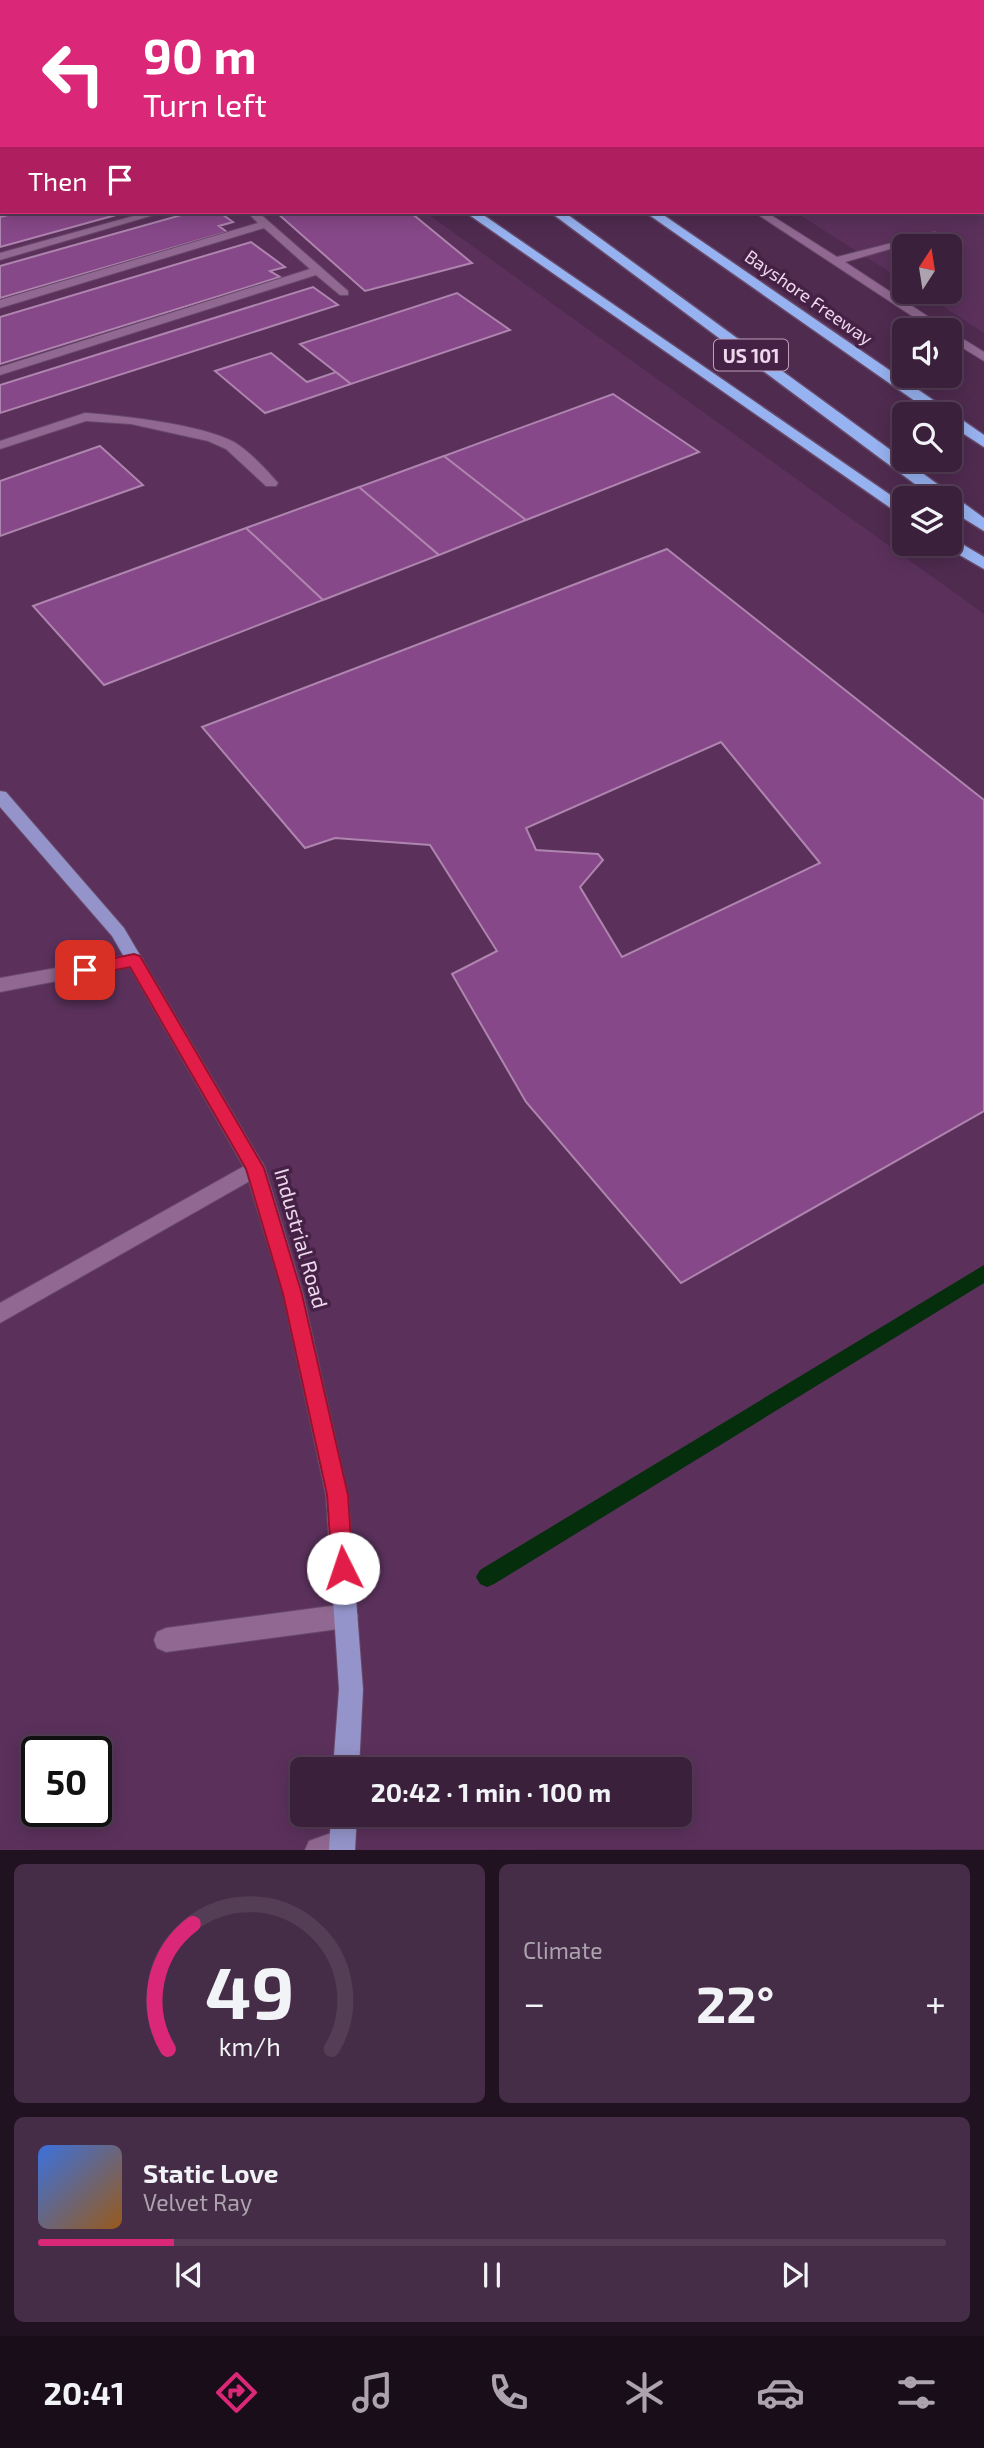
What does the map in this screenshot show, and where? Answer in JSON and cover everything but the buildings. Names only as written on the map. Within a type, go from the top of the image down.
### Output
[{"type":"highway","points":[[474,214],[892,504]]},
{"type":"highway","name":"US 101","points":[[559,214],[929,486]]},
{"type":"highway","name":"Bayshore Freeway","points":[[655,214],[926,402]]},
{"type":"highway","points":[[962,426],[984,442]]},
{"type":"highway","name":"US 101","points":[[962,510],[984,526]]},
{"type":"highway","points":[[962,550],[984,564]]},
{"type":"main road","name":"Industrial Road","points":[[0,796],[118,932],[255,1168],[293,1294],[337,1495],[351,1689],[347,1757]]},
{"type":"main road","points":[[334,1847],[340,1827]]},
{"type":"street","points":[[0,257],[152,214]]},
{"type":"street","points":[[254,214],[344,293]]},
{"type":"street","points":[[762,214],[924,318]]},
{"type":"street","points":[[0,304],[266,224]]},
{"type":"street","points":[[836,261],[892,245]]},
{"type":"street","points":[[0,371],[319,270]]},
{"type":"street","points":[[962,343],[984,357]]},
{"type":"street","points":[[0,445],[85,417],[131,420],[212,438],[231,446],[271,483]]},
{"type":"street","points":[[5,985],[134,960]]},
{"type":"street","points":[[0,1314],[255,1168]]},
{"type":"street","points":[[166,1640],[346,1616]]},
{"type":"shaded area","points":[[0,214],[428,214],[892,548],[892,556],[903,556],[984,614],[984,1849],[0,1850]]},
{"type":"shaded area","points":[[798,214],[984,214],[984,333],[939,304],[962,304],[962,234],[892,234],[892,274]]},
{"type":"waterway","points":[[487,1577],[984,1273]]},
{"type":"route","points":[[85,970],[134,960],[255,1168],[293,1294],[337,1495],[343,1568]]}]
